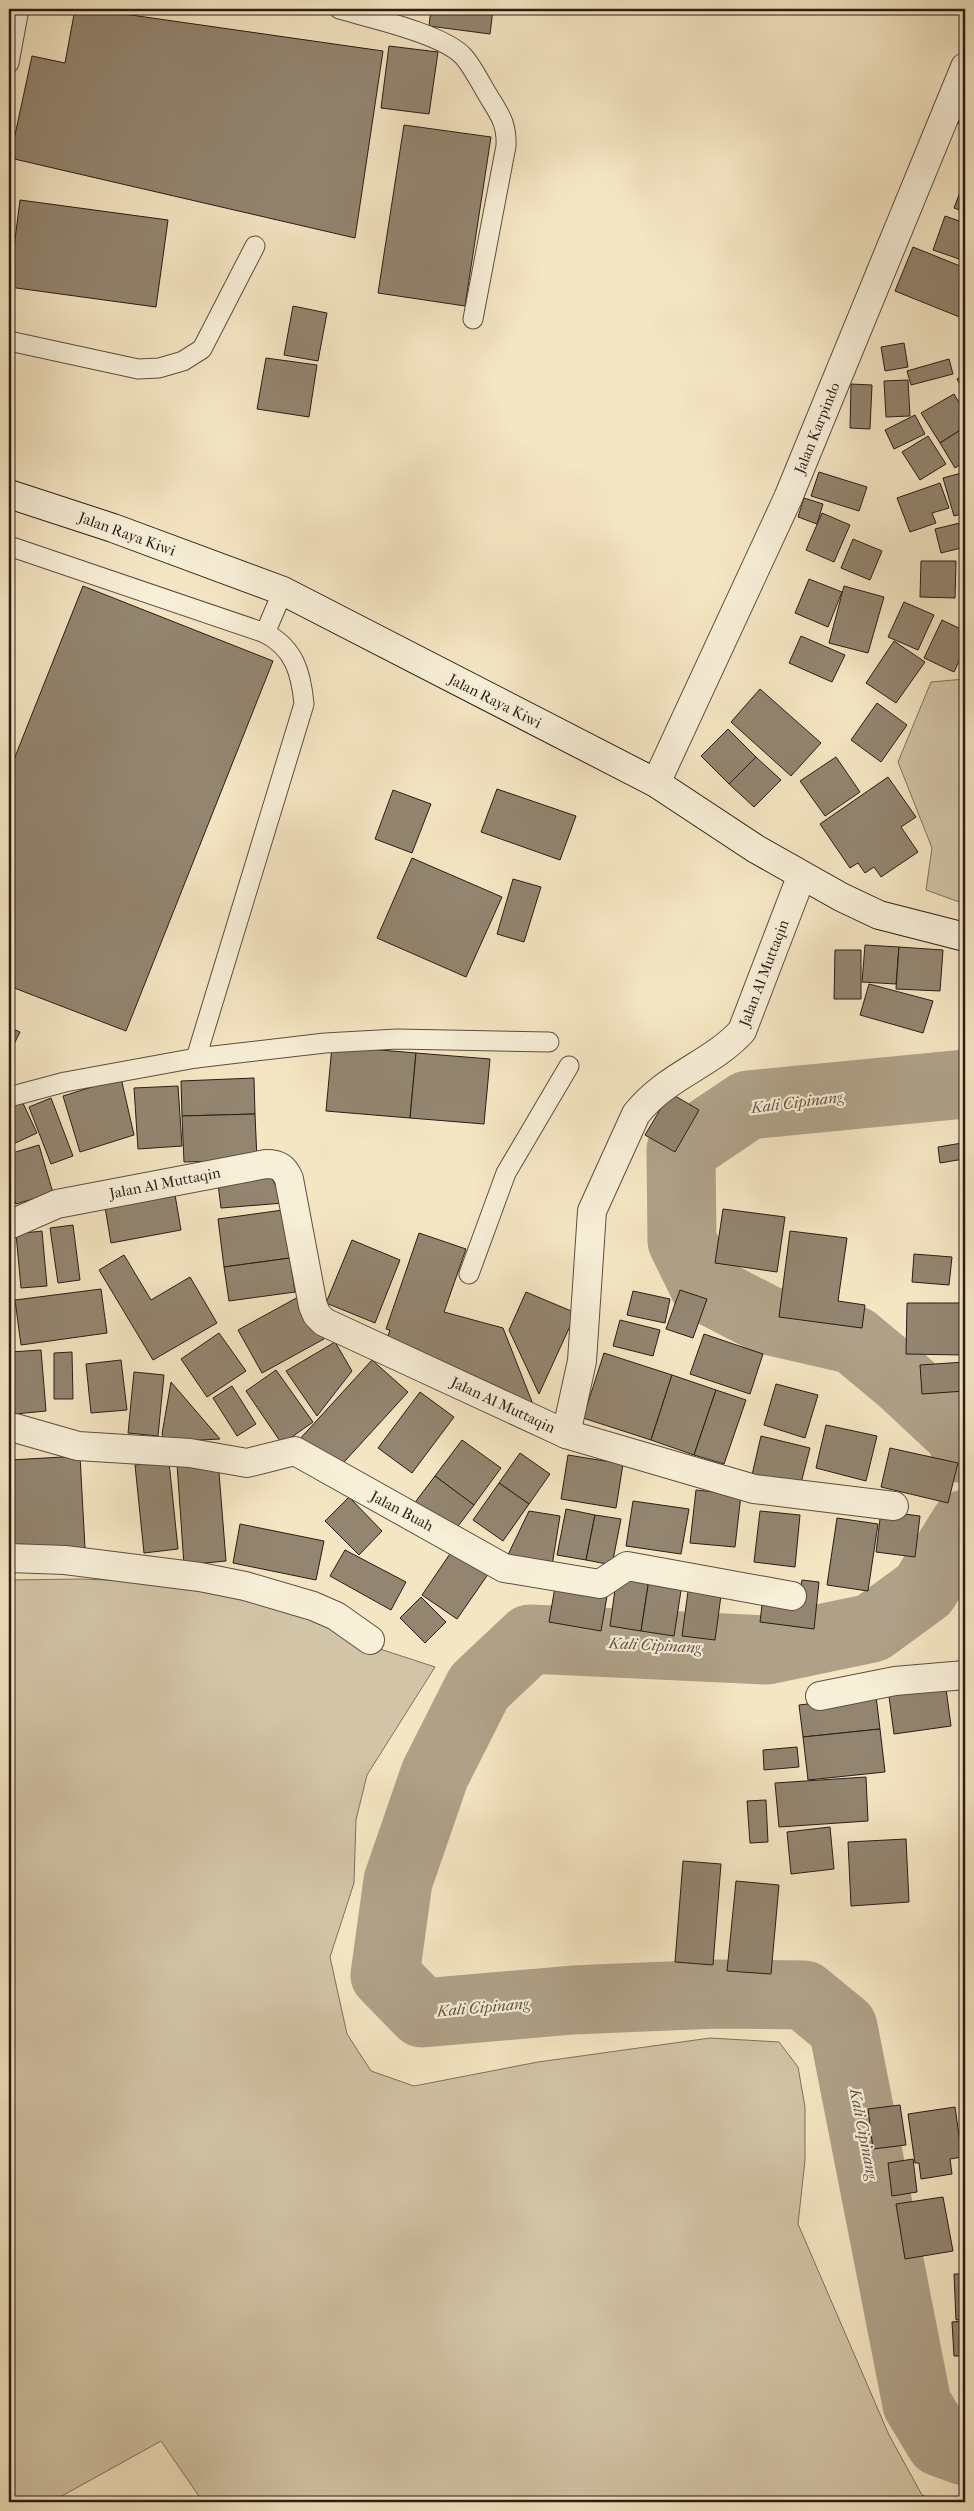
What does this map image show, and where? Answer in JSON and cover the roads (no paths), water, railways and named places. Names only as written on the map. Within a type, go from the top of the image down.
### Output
[{"type":"street","name":"Jalan Karpindo","points":[[656,783],[788,498],[965,67]]},
{"type":"street","name":"Jalan Raya Kiwi","points":[[9,494],[113,528],[283,591],[656,783],[802,877],[879,915],[965,937]]},
{"type":"street","name":"Jalan Al Muttaqin","points":[[9,1225],[57,1204],[266,1164],[277,1164],[286,1171],[289,1179],[313,1306],[317,1316],[324,1322],[566,1434],[582,1361],[592,1211],[636,1114],[644,1104],[668,1082],[732,1042],[742,1031],[802,877]]},
{"type":"street","name":"Jalan Buah","points":[[9,1428],[16,1428],[78,1446],[190,1453],[246,1462],[295,1451],[504,1568],[600,1584],[627,1566],[792,1596]]},
{"type":"street","points":[[566,1434],[754,1489],[894,1506]]},
{"type":"street","points":[[9,1558],[65,1560],[200,1577],[246,1586],[313,1606],[336,1616],[370,1640]]},
{"type":"street","points":[[820,1696],[895,1681],[965,1675]]},
{"type":"lane","points":[[9,63],[19,9]]},
{"type":"lane","points":[[339,9],[371,13],[451,47],[464,57],[502,118],[507,131],[473,319]]},
{"type":"lane","points":[[9,340],[138,369],[159,368],[183,361],[202,349],[255,246]]},
{"type":"lane","points":[[9,546],[265,633],[281,641],[291,656],[300,676],[304,704],[196,1058]]},
{"type":"lane","points":[[265,633],[283,591]]},
{"type":"lane","points":[[9,1097],[65,1082],[196,1058],[325,1043],[397,1039],[549,1042]]},
{"type":"lane","points":[[469,1274],[506,1173],[569,1066]]},
{"type":"waterway","name":"Kali Cipinang","points":[[965,1084],[748,1105],[681,1150],[682,1241],[705,1288],[767,1320],[854,1340],[902,1380],[961,1435],[965,1449]]},
{"type":"waterway","name":"Kali Cipinang","points":[[965,1524],[924,1590],[872,1628],[767,1650],[530,1639],[479,1687],[435,1774],[398,1881],[385,1975],[422,2013],[573,2000],[717,1994],[804,1995],[843,2027],[917,2404],[940,2442],[965,2451]]}]
